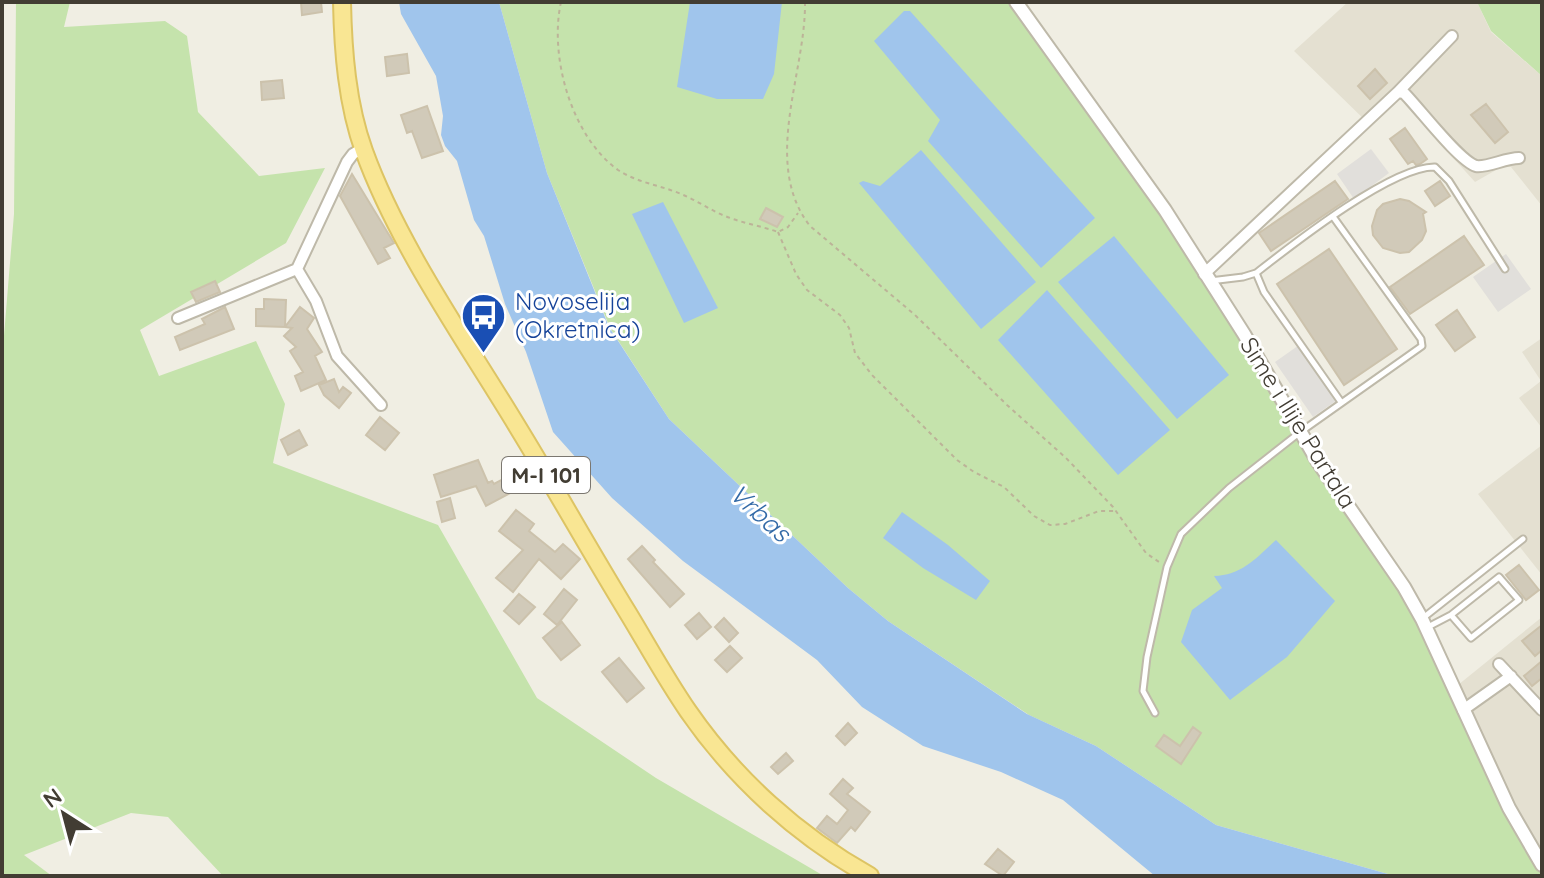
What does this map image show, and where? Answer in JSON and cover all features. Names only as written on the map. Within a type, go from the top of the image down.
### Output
[{"type":"main road","name":"M-I 101","points":[[342,2],[349,85],[363,148],[392,214],[688,711],[721,753],[777,811],[822,847],[870,876]]},
{"type":"street","name":"Sime i Ilije Partala","points":[[1016,2],[1157,198],[1244,334],[1299,433],[1404,587],[1424,623],[1509,808],[1542,865]]},
{"type":"street","points":[[1206,278],[1452,36]]},
{"type":"street","points":[[1398,92],[1410,98],[1463,159],[1477,166],[1504,158],[1519,158]]},
{"type":"street","points":[[178,318],[297,269],[347,162],[363,148]]},
{"type":"street","points":[[297,269],[316,301],[337,356],[381,405]]},
{"type":"street","points":[[1499,664],[1542,710]]},
{"type":"street","points":[[1463,710],[1511,676]]},
{"type":"lane","points":[[1206,278],[1243,277],[1256,273],[1403,174],[1424,167],[1435,167],[1449,181],[1505,269]]},
{"type":"lane","points":[[1155,713],[1143,691],[1147,657],[1167,567],[1181,534],[1229,488],[1299,433],[1416,351],[1423,342],[1334,218]]},
{"type":"lane","points":[[1256,273],[1264,292],[1341,403]]},
{"type":"lane","points":[[1424,623],[1523,539]]},
{"type":"lane","points":[[1424,623],[1451,615],[1499,577],[1519,600],[1471,638],[1451,615]]},
{"type":"path","points":[[561,2],[558,37],[563,80],[575,116],[603,157],[645,184],[679,193],[725,217],[778,232],[788,227],[799,212]]},
{"type":"path","points":[[805,2],[786,162],[792,195],[799,212],[810,226],[915,315],[1088,479],[1146,553],[1167,567]]},
{"type":"path","points":[[778,232],[796,274],[807,290],[840,315],[849,328],[855,353],[872,375],[957,460],[1004,487],[1034,516],[1050,525],[1065,524],[1099,511],[1116,511]]},
{"type":"shaded area","points":[[1348,2],[1477,2],[1491,32],[1542,76],[1542,206],[1511,167],[1503,166],[1475,182],[1399,98],[1370,125],[1294,51]]},
{"type":"shaded area","points":[[1371,149],[1389,173],[1354,199],[1337,174]]},
{"type":"shaded area","points":[[1506,254],[1531,289],[1498,312],[1473,277]]},
{"type":"shaded area","points":[[1542,338],[1542,428],[1519,398],[1541,381],[1522,352]]},
{"type":"shaded area","points":[[1302,343],[1340,398],[1313,417],[1275,362]]},
{"type":"shaded area","points":[[1542,445],[1542,575],[1478,494]]},
{"type":"shaded area","points":[[1542,617],[1542,865],[1453,689]]},
{"type":"green space","points":[[16,2],[70,2],[64,27],[165,21],[187,36],[198,112],[259,176],[325,168],[286,243],[140,330],[159,376],[256,341],[285,404],[273,463],[438,525],[537,698],[656,778],[824,876],[223,876],[168,817],[131,813],[24,855],[52,876],[2,876],[2,360],[14,214]]},
{"type":"green space","points":[[499,2],[1016,2],[1101,118],[1384,558],[1542,865],[1542,876],[1395,876],[1216,825],[1096,746],[1029,715],[888,621],[848,588],[669,419],[610,328],[547,173]]},
{"type":"green space","points":[[1477,2],[1542,2],[1542,76],[1491,31]]},
{"type":"water","name":"Vrbas","points":[[399,2],[499,2],[547,173],[609,327],[669,419],[848,588],[888,621],[1027,714],[1096,746],[1216,825],[1395,876],[1155,876],[1063,800],[1001,772],[923,746],[862,707],[817,660],[683,561],[612,498],[553,432],[526,352],[505,304],[484,236],[474,220],[457,161],[441,135],[443,116],[436,76],[401,14]]},
{"type":"water","points":[[690,2],[782,2],[774,74],[763,99],[717,99],[677,87]]},
{"type":"water","points":[[904,11],[910,11],[1095,218],[1041,268],[928,141],[940,120],[874,41]]},
{"type":"water","points":[[921,150],[1036,282],[981,329],[859,183],[863,181],[880,186]]},
{"type":"water","points":[[663,202],[718,308],[684,323],[632,214]]},
{"type":"water","points":[[1114,236],[1229,375],[1177,419],[1058,282]]},
{"type":"water","points":[[1047,290],[1170,430],[1118,475],[998,340]]},
{"type":"water","points":[[902,512],[948,545],[990,581],[976,600],[923,568],[883,538]]},
{"type":"water","points":[[1276,540],[1335,601],[1287,657],[1230,700],[1181,642],[1192,610],[1222,588],[1214,576],[1241,569]]},
{"type":"building","points":[[301,2],[321,2],[322,12],[302,15]]},
{"type":"building","points":[[407,54],[409,73],[387,76],[385,57]]},
{"type":"building","points":[[1375,69],[1387,83],[1370,99],[1358,86]]},
{"type":"building","points":[[282,80],[284,98],[262,100],[261,82]]},
{"type":"building","points":[[1486,104],[1508,132],[1495,143],[1471,115]]},
{"type":"building","points":[[427,106],[443,151],[422,158],[412,131],[407,133],[401,115]]},
{"type":"building","points":[[1405,128],[1427,159],[1420,164],[1416,165],[1413,161],[1408,164],[1390,139]]},
{"type":"building","points":[[352,174],[394,243],[384,248],[390,258],[378,264],[340,196]]},
{"type":"building","points":[[1335,181],[1348,199],[1271,251],[1259,233]]},
{"type":"building","points":[[1440,181],[1450,196],[1435,206],[1425,191]]},
{"type":"building","points":[[1400,199],[1426,212],[1423,214],[1426,231],[1422,240],[1409,252],[1400,253],[1383,248],[1373,235],[1372,226],[1377,210],[1383,204]]},
{"type":"building","points":[[766,208],[783,217],[777,227],[760,219]]},
{"type":"building","points":[[1464,236],[1484,265],[1410,314],[1390,287]]},
{"type":"building","points":[[1329,249],[1397,349],[1344,385],[1277,284]]},
{"type":"building","points":[[215,281],[220,292],[196,302],[191,292]]},
{"type":"building","points":[[264,299],[286,300],[285,327],[256,326],[256,309],[264,309]]},
{"type":"building","points":[[225,307],[234,329],[180,350],[175,337],[205,324],[202,319]]},
{"type":"building","points":[[300,307],[314,318],[307,329],[322,352],[315,356],[326,380],[301,391],[295,376],[303,372],[290,351],[296,347],[284,336],[292,328],[285,327]]},
{"type":"building","points":[[1457,310],[1475,337],[1455,351],[1436,325]]},
{"type":"building","points":[[334,379],[339,392],[343,387],[351,393],[339,408],[324,395],[319,385]]},
{"type":"building","points":[[380,417],[399,433],[385,450],[366,435]]},
{"type":"building","points":[[299,430],[307,445],[288,455],[281,440]]},
{"type":"building","points":[[478,460],[488,483],[492,481],[494,484],[505,478],[512,492],[486,506],[476,486],[441,497],[434,475]]},
{"type":"building","points":[[450,498],[455,518],[442,522],[437,502]]},
{"type":"building","points":[[516,510],[534,524],[529,531],[555,552],[563,544],[580,559],[561,579],[539,559],[513,592],[496,578],[523,550],[499,531]]},
{"type":"building","points":[[642,546],[684,594],[670,607],[628,559]]},
{"type":"building","points":[[1519,565],[1539,590],[1526,600],[1506,575]]},
{"type":"building","points":[[564,589],[577,600],[557,625],[544,614]]},
{"type":"building","points":[[519,594],[535,607],[519,624],[504,611]]},
{"type":"building","points":[[699,613],[711,627],[697,639],[685,625]]},
{"type":"building","points":[[724,618],[738,633],[729,642],[715,627]]},
{"type":"building","points":[[562,622],[580,645],[561,660],[543,638]]},
{"type":"building","points":[[1542,625],[1542,650],[1535,656],[1522,641]]},
{"type":"building","points":[[730,646],[742,658],[727,672],[715,660]]},
{"type":"building","points":[[619,658],[644,688],[627,702],[602,672]]},
{"type":"building","points":[[1542,661],[1542,678],[1532,686],[1524,676]]},
{"type":"building","points":[[848,723],[857,733],[845,745],[836,736]]},
{"type":"building","points":[[1193,727],[1201,733],[1181,764],[1156,746],[1164,735],[1180,746]]},
{"type":"building","points":[[786,753],[793,761],[778,774],[771,767]]},
{"type":"building","points":[[843,779],[853,788],[847,794],[870,812],[855,831],[851,827],[837,843],[817,828],[827,816],[837,824],[848,810],[830,794]]},
{"type":"building","points":[[998,849],[1014,862],[1003,876],[985,864]]},
{"type":"place","name":"Novoselija (Okretnica)","points":[[484,355]]}]
